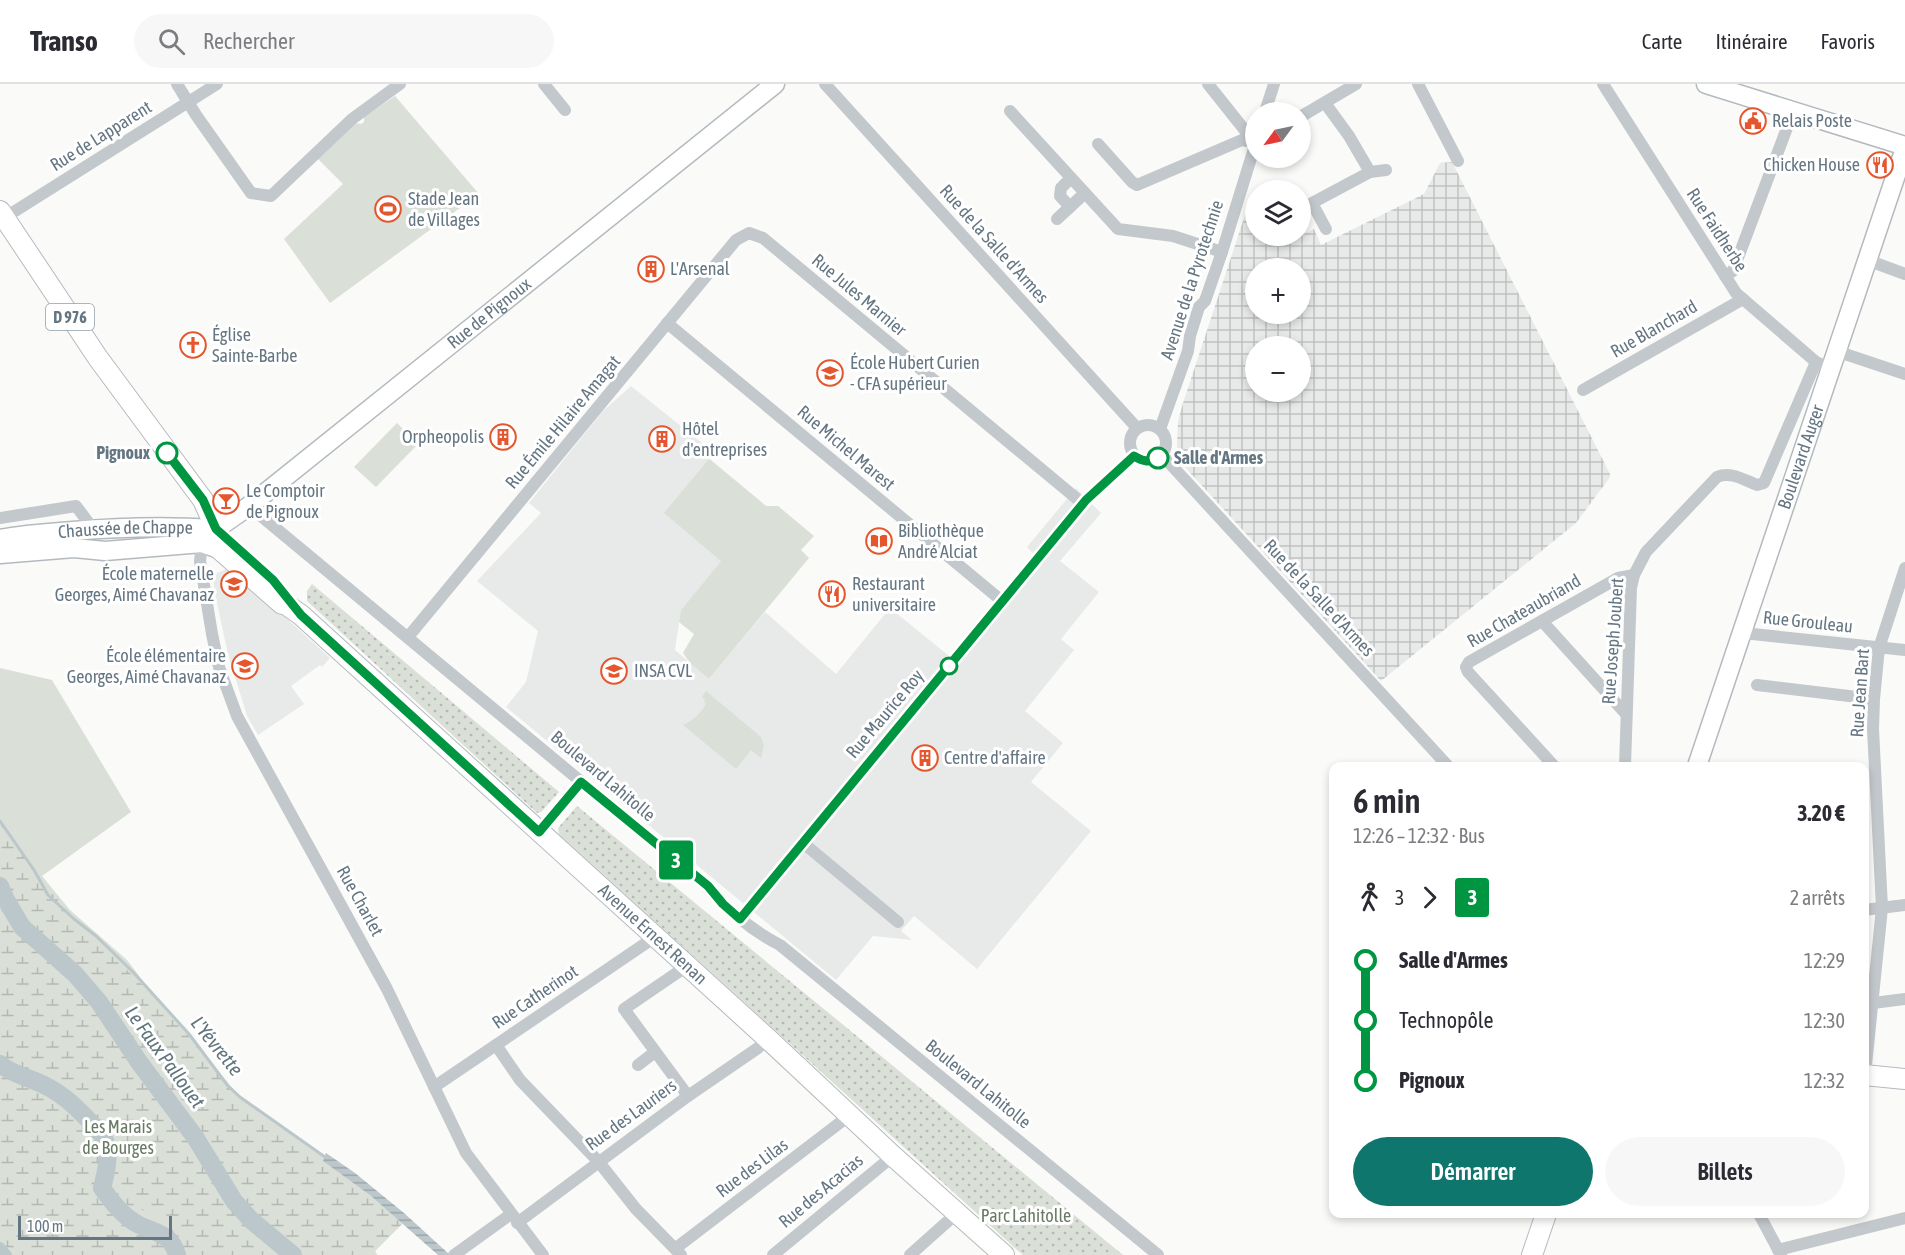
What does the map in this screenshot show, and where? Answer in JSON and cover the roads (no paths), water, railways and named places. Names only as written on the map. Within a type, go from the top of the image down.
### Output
[{"type":"main road","name":"Rue de Pignoux","points":[[212,540],[249,506],[775,84]]},
{"type":"main road","points":[[1706,84],[1905,147]]},
{"type":"main road","name":"Boulevard Auger","points":[[1698,762],[1743,633],[1827,360],[1867,260],[1905,147]]},
{"type":"main road","name":"D 976","points":[[2,215],[98,358],[203,500],[212,540]]},
{"type":"main road","name":"Chaussée de Chappe","points":[[0,539],[88,530],[180,527],[212,540]]},
{"type":"main road","name":"Chaussée de Chappe","points":[[0,554],[74,548],[93,542],[189,536],[212,540]]},
{"type":"main road","name":"Avenue Ernest Renan","points":[[212,540],[293,616],[301,615]]},
{"type":"main road","name":"Avenue Ernest Renan","points":[[212,540],[273,580],[301,615],[1004,1255]]},
{"type":"main road","points":[[1869,1075],[1905,1079]]},
{"type":"main road","points":[[1532,1255],[1545,1218]]},
{"type":"street","points":[[177,84],[251,193],[270,196],[352,119],[400,84]]},
{"type":"street","name":"Rue de Lapparent","points":[[2,215],[217,84]]},
{"type":"street","points":[[544,84],[565,110]]},
{"type":"street","name":"Rue de la Salle d'Armes","points":[[825,84],[1137,428]]},
{"type":"street","points":[[1208,84],[1245,130]]},
{"type":"street","points":[[1268,102],[1274,84]]},
{"type":"street","points":[[1311,111],[1356,84]]},
{"type":"street","points":[[1418,84],[1458,161]]},
{"type":"street","name":"Rue Faidherbe","points":[[1603,84],[1736,293],[1827,360]]},
{"type":"street","points":[[1325,103],[1349,136],[1370,172]]},
{"type":"street","points":[[1010,111],[1118,228],[1173,236],[1222,252]]},
{"type":"street","points":[[1725,276],[1733,271],[1793,112]]},
{"type":"street","points":[[1098,144],[1137,185],[1245,140]]},
{"type":"street","name":"Avenue de la Pyrotechnie","points":[[1160,429],[1188,351],[1199,307],[1205,300],[1222,252],[1247,168]]},
{"type":"street","points":[[1326,229],[1312,203],[1370,172],[1386,170]]},
{"type":"street","points":[[1070,207],[1060,196],[1061,188],[1071,178]]},
{"type":"street","points":[[1057,219],[1084,193]]},
{"type":"street","name":"Rue Émile Hilaire Amagat","points":[[408,637],[736,240],[749,233]]},
{"type":"street","name":"Rue Jules Marnier","points":[[749,233],[763,238],[1082,503]]},
{"type":"street","points":[[1867,260],[1905,274]]},
{"type":"street","name":"Rue Blanchard","points":[[1583,390],[1743,299]]},
{"type":"street","name":"Rue Michel Marest","points":[[667,323],[1002,601]]},
{"type":"street","points":[[1827,360],[1905,374]]},
{"type":"street","name":"Rue Joseph Joubert","points":[[1625,762],[1631,588],[1634,575],[1646,552],[1718,477],[1730,474],[1757,485],[1764,483],[1827,360]]},
{"type":"street","points":[[1144,424],[1160,429],[1166,442],[1162,455],[1156,460],[1148,461],[1134,456],[1130,447],[1130,436],[1137,428],[1144,424]]},
{"type":"street","name":"Rue de la Salle d'Armes","points":[[1162,455],[1444,762]]},
{"type":"street","name":"Rue Maurice Roy","points":[[740,919],[1082,503],[1134,456]]},
{"type":"street","points":[[0,518],[76,506],[88,522],[88,530]]},
{"type":"street","name":"Boulevard Lahitolle","points":[[249,506],[708,886],[740,919],[763,937],[780,945],[1158,1255]]},
{"type":"street","name":"Rue Charlet","points":[[212,540],[200,561],[219,666],[237,716],[357,933],[465,1153],[543,1255]]},
{"type":"street","name":"Rue Jean Bart","points":[[1869,1039],[1882,908],[1873,729],[1874,699],[1879,648],[1905,568]]},
{"type":"street","name":"Rue Chateaubriand","points":[[1550,762],[1468,672],[1466,667],[1469,662],[1618,578],[1634,575]]},
{"type":"street","points":[[1542,621],[1626,714]]},
{"type":"street","name":"Rue Grouleau","points":[[1743,633],[1905,650]]},
{"type":"street","points":[[1757,685],[1874,699]]},
{"type":"street","points":[[539,832],[581,782]]},
{"type":"street","points":[[802,842],[898,922]]},
{"type":"street","points":[[1869,909],[1905,905]]},
{"type":"street","name":"Rue Catherinot","points":[[434,1087],[656,937]]},
{"type":"street","points":[[687,966],[624,1009],[688,1096]]},
{"type":"street","points":[[1873,1003],[1905,999]]},
{"type":"street","name":"Rue des Lauriers","points":[[454,1255],[514,1218],[598,1161],[758,1048],[767,1038]]},
{"type":"street","points":[[496,1045],[520,1080],[598,1161],[636,1209],[678,1252]]},
{"type":"street","points":[[638,1065],[655,1052]]},
{"type":"street","name":"Rue des Lilas","points":[[678,1252],[850,1115]]},
{"type":"street","name":"Rue des Acacias","points":[[773,1255],[893,1156]]},
{"type":"street","points":[[910,1255],[957,1214]]},
{"type":"street","points":[[1762,1218],[1780,1252],[1905,1218]]},
{"type":"waterway","name":"L'Yévrette","points":[[0,821],[34,870],[48,895],[96,936],[133,972],[189,1034],[228,1086],[325,1157]]},
{"type":"waterway","name":"Le Faux Pallouet","points":[[0,886],[22,927],[75,974],[99,1002],[139,1062],[195,1137],[234,1201],[251,1220],[293,1255]]},
{"type":"waterway","points":[[0,1064],[60,1094],[95,1127],[104,1138],[107,1150],[102,1188],[116,1207],[129,1219],[170,1241],[177,1255]]},
{"type":"waterway","points":[[0,1247],[7,1255]]},
{"type":"place","name":"Relais Poste","points":[[1753,121]]},
{"type":"place","name":"Chicken House","points":[[1880,165]]},
{"type":"place","name":"Stade Jean de Villages","points":[[388,209]]},
{"type":"place","name":"L'Arsenal","points":[[651,269]]},
{"type":"place","name":"Église Sainte-Barbe","points":[[193,345]]},
{"type":"place","name":"École Hubert Curien - CFA supérieur","points":[[830,373]]},
{"type":"place","name":"Orpheopolis","points":[[503,437]]},
{"type":"place","name":"Hôtel d'entreprises","points":[[662,439]]},
{"type":"place","name":"Pignoux","points":[[167,453]]},
{"type":"place","name":"Salle d'Armes","points":[[1158,458]]},
{"type":"place","name":"Le Comptoir de Pignoux","points":[[226,501]]},
{"type":"place","name":"Bibliothèque André Alciat","points":[[879,541]]},
{"type":"place","name":"École maternelle Georges, Aimé Chavanaz","points":[[234,584]]},
{"type":"place","name":"Restaurant universitaire","points":[[832,594]]},
{"type":"place","name":"École élémentaire Georges, Aimé Chavanaz","points":[[245,666]]},
{"type":"place","name":"INSA CVL","points":[[614,671]]},
{"type":"place","name":"Centre d'affaire","points":[[925,758]]},
{"type":"park label","name":"Les Marais de Bourges","points":[[118,1137]]},
{"type":"park label","name":"Parc Lahitolle","points":[[1026,1216]]}]
